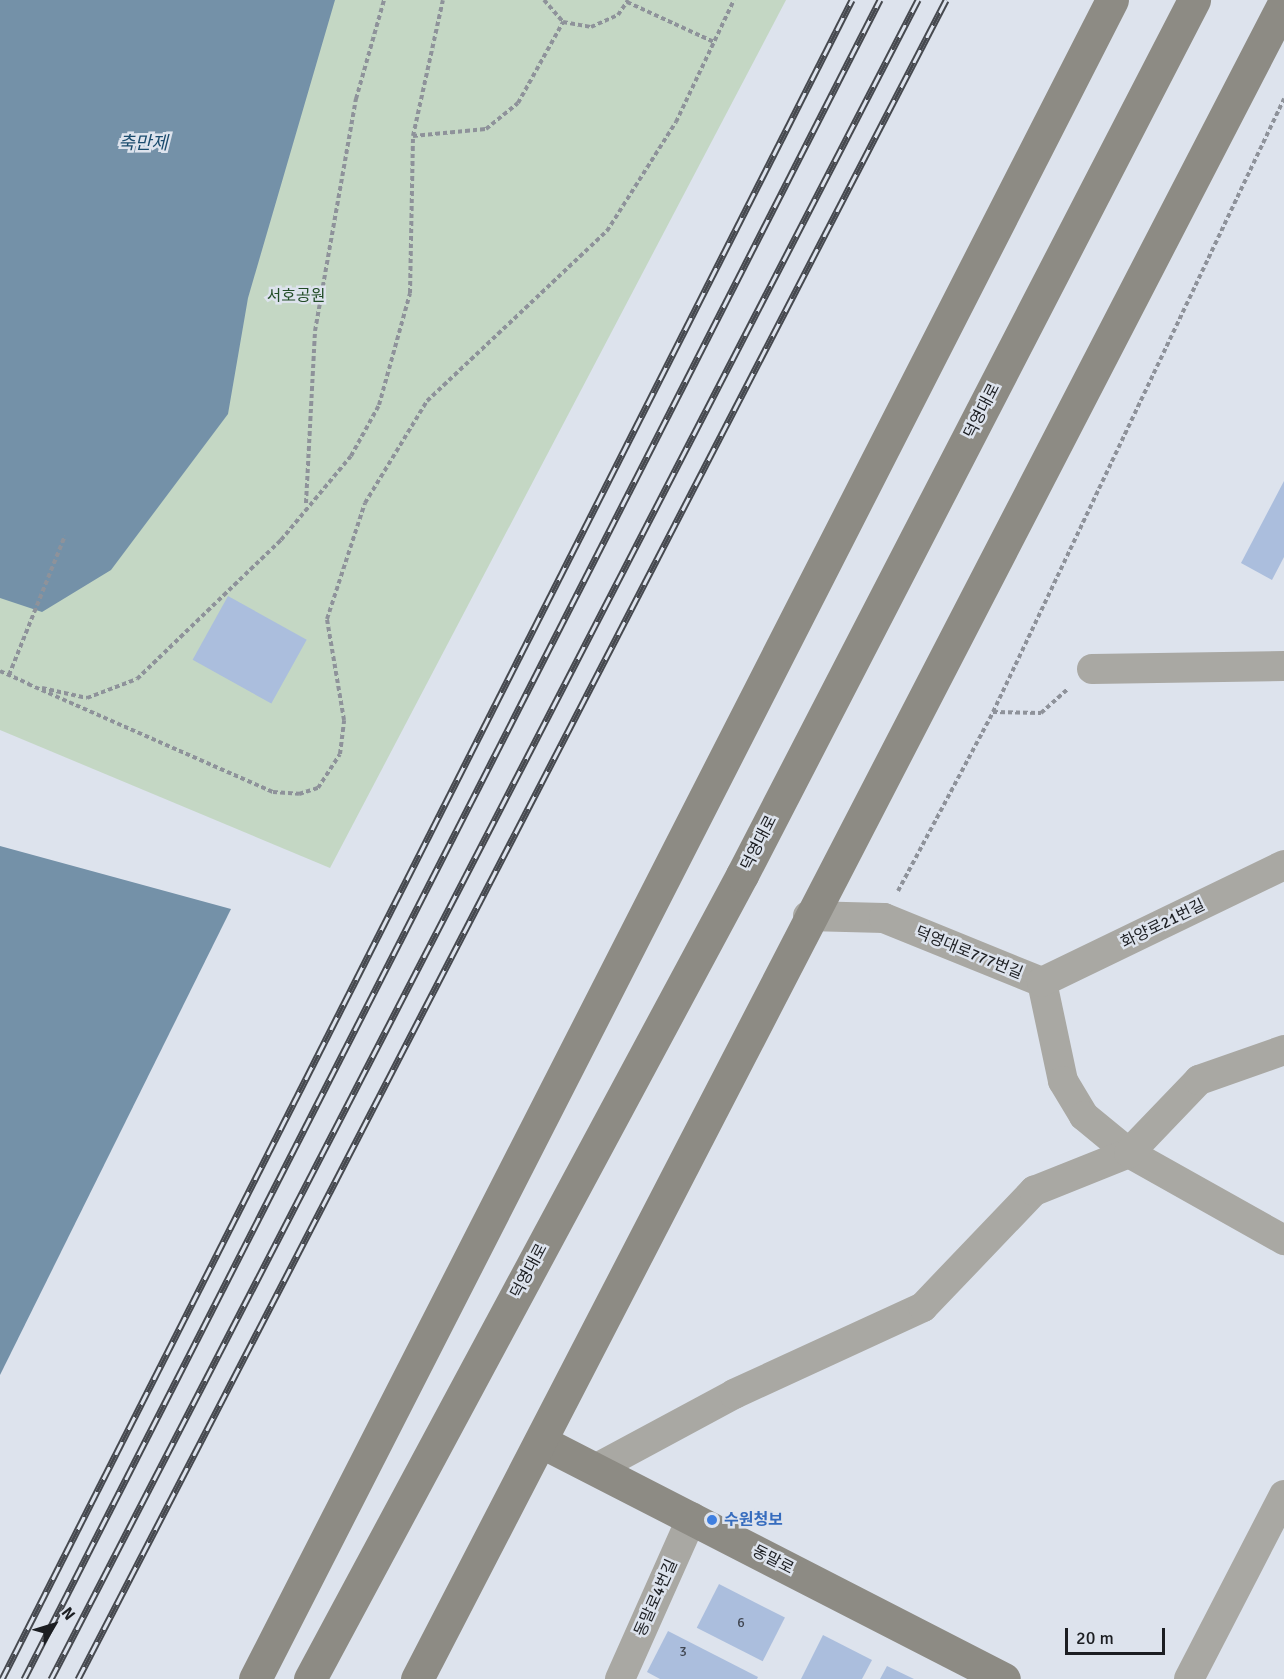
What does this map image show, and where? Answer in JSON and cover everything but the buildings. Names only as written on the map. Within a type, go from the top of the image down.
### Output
[{"type":"main road","points":[[255,1679],[1112,0]]},
{"type":"main road","name":"덕영대로","points":[[310,1679],[742,875],[1194,0]]},
{"type":"main road","points":[[417,1679],[542,1442],[808,916],[1284,3]]},
{"type":"main road","name":"동말로","points":[[542,1442],[1004,1679]]},
{"type":"street","points":[[1092,669],[1284,666]]},
{"type":"street","name":"화양로21번길","points":[[1042,982],[1284,865]]},
{"type":"street","name":"덕영대로777번길","points":[[808,916],[884,918],[1042,982],[1064,1081],[1084,1116],[1129,1153],[1284,1240]]},
{"type":"street","points":[[596,1469],[734,1394],[923,1306],[1034,1191],[1129,1153],[1199,1080],[1284,1050]]},
{"type":"street","points":[[1190,1679],[1284,1495]]},
{"type":"street","name":"동말로4번길","points":[[620,1679],[692,1517]]},
{"type":"path","points":[[306,504],[315,331],[356,99],[384,0]]},
{"type":"path","points":[[28,684],[87,698],[137,679],[280,540],[306,504],[351,456],[379,405],[410,293],[413,136],[443,0]]},
{"type":"path","points":[[544,0],[563,22],[577,27],[606,23],[628,1],[714,42]]},
{"type":"path","points":[[0,671],[273,792],[299,794],[318,788],[340,754],[345,720],[327,619],[365,503],[427,401],[607,231],[676,122],[734,0]]},
{"type":"path","points":[[413,136],[486,129],[518,103],[563,22]]},
{"type":"path","points":[[884,918],[993,712],[1284,99]]},
{"type":"path","points":[[9,675],[65,536]]},
{"type":"path","points":[[993,712],[1041,713],[1092,669]]},
{"type":"green space","name":"서호공원","points":[[0,0],[786,0],[330,868],[0,730]]},
{"type":"water","name":"축만제","points":[[0,0],[335,0],[248,298],[228,414],[111,570],[42,612],[0,598]]},
{"type":"water","points":[[0,846],[231,909],[0,1375]]},
{"type":"railway","points":[[2,1679],[852,0]]},
{"type":"railway","points":[[24,1679],[880,0]]},
{"type":"railway","points":[[51,1679],[918,0]]},
{"type":"railway","points":[[78,1679],[946,0]]},
{"type":"place","name":"수원청보","points":[[712,1520]]}]
